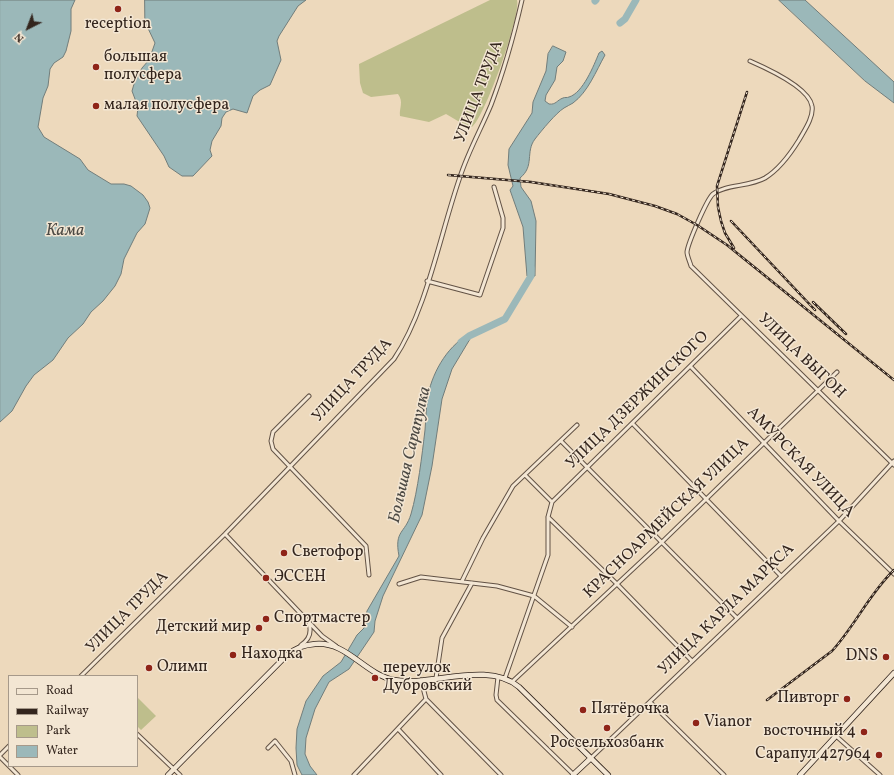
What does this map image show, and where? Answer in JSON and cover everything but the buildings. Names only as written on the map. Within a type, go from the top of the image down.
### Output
[{"type":"main road","points":[[168,775],[275,666],[298,647],[319,644],[338,647],[376,673],[392,680],[421,680],[466,676],[498,677],[513,681],[608,775]]},
{"type":"main road","points":[[800,775],[894,673]]},
{"type":"main road","name":"УЛИЦА КАРЛА МАРКСА","points":[[574,775],[591,758]]},
{"type":"street","name":"УЛИЦА ТРУДА","points":[[82,675],[225,534],[394,359],[404,345],[428,281],[460,176],[491,105],[514,37],[522,0]]},
{"type":"street","name":"УЛИЦА ВЫГОН","points":[[750,61],[772,70],[791,82],[809,99],[812,110],[805,130],[795,146],[773,172],[756,182],[721,190],[710,198],[691,236],[687,253],[691,266],[893,463]]},
{"type":"street","points":[[428,281],[480,295],[503,228],[503,218],[494,187]]},
{"type":"street","name":"УЛИЦА ДЗЕРЖИНСКОГО","points":[[552,502],[742,316]]},
{"type":"street","name":"АМУРСКАЯ УЛИЦА","points":[[691,367],[839,521],[894,574]]},
{"type":"street","name":"КРАСНОАРМЕЙСКАЯ УЛИЦА","points":[[513,681],[662,542],[763,443],[820,391],[837,372]]},
{"type":"street","points":[[309,396],[273,432],[271,441],[274,449],[366,546],[369,575]]},
{"type":"street","points":[[633,424],[707,498],[781,576]]},
{"type":"street","points":[[462,581],[483,538],[513,486],[577,425]]},
{"type":"street","points":[[561,441],[737,618]]},
{"type":"street","name":"УЛИЦА КАРЛА МАРКСА","points":[[591,758],[839,521],[893,463]]},
{"type":"street","points":[[505,678],[548,555],[548,517],[552,502],[525,475]]},
{"type":"street","points":[[548,517],[617,584],[692,661]]},
{"type":"street","points":[[225,534],[322,636],[338,647]]},
{"type":"street","points":[[399,584],[421,577],[497,586],[534,596],[572,627]]},
{"type":"street","points":[[436,678],[442,638],[472,583]]},
{"type":"street","points":[[298,647],[306,642],[310,635],[310,625],[307,620]]},
{"type":"street","points":[[498,677],[496,695],[497,700],[574,775]]},
{"type":"street","points":[[421,680],[426,699],[501,775]]},
{"type":"street","points":[[354,775],[426,699]]},
{"type":"street","points":[[650,702],[724,775]]},
{"type":"street","points":[[398,730],[441,775]]},
{"type":"street","points":[[138,735],[180,775]]},
{"type":"street","points":[[836,736],[880,775]]},
{"type":"street","points":[[268,748],[274,741],[292,761],[295,775]]},
{"type":"street","points":[[8,747],[0,756],[8,764]]},
{"type":"street","points":[[10,767],[18,775]]},
{"type":"green space","points":[[490,0],[517,0],[517,9],[508,44],[493,86],[478,119],[472,127],[468,127],[446,114],[429,122],[400,116],[401,102],[398,94],[371,97],[363,93],[360,83],[359,64]]},
{"type":"green space","points":[[138,698],[156,716],[141,730],[138,727]]},
{"type":"water","name":"Кама","points":[[0,0],[75,0],[71,9],[71,31],[66,51],[63,57],[54,63],[50,69],[48,86],[43,98],[38,127],[44,137],[80,159],[88,170],[111,184],[124,184],[131,186],[143,195],[150,208],[145,224],[137,233],[124,259],[121,274],[115,286],[103,301],[91,312],[83,324],[68,338],[53,360],[34,375],[12,411],[0,422]]},
{"type":"water","points":[[145,0],[306,0],[298,6],[279,36],[277,41],[281,60],[270,85],[260,90],[253,96],[247,113],[233,109],[226,112],[222,118],[221,126],[212,141],[210,150],[212,156],[193,176],[182,176],[169,167],[164,156],[137,116],[138,107],[132,91],[142,68],[149,60],[155,43],[145,22]]},
{"type":"water","points":[[779,0],[805,0],[894,82],[894,103],[865,81]]},
{"type":"water","points":[[553,46],[566,52],[563,61],[557,67],[555,80],[546,95],[545,101],[549,104],[553,104],[568,97],[579,90],[587,78],[599,53],[602,51],[605,55],[583,93],[573,103],[557,114],[535,139],[532,144],[529,164],[525,173],[520,178],[521,187],[531,201],[536,221],[535,276],[527,276],[523,227],[510,190],[513,186],[508,165],[509,149],[532,113],[533,102],[546,71],[548,54]]},
{"type":"water","points":[[468,335],[470,339],[452,369],[442,399],[432,466],[422,515],[383,596],[375,621],[374,632],[349,669],[329,682],[315,709],[306,738],[305,754],[310,766],[317,775],[302,775],[297,765],[297,729],[306,701],[323,676],[341,662],[357,635],[364,628],[367,611],[399,556],[399,537],[409,520],[418,483],[425,430],[427,400],[432,381],[446,354],[460,340]]},
{"type":"waterway","name":"Большая Сарапулка","points":[[620,23],[625,19],[636,0]]},
{"type":"waterway","name":"Большая Сарапулка","points":[[461,342],[469,336],[505,319],[531,276],[531,268]]},
{"type":"railway","points":[[734,248],[725,233],[721,221],[718,207],[717,186],[747,92]]},
{"type":"railway","points":[[448,175],[531,182],[609,194],[655,206],[677,214],[727,245],[894,380]]},
{"type":"railway","points":[[731,221],[815,310]]},
{"type":"railway","points":[[813,302],[846,334]]},
{"type":"railway","points":[[767,700],[832,651],[848,631],[877,589],[894,570]]},
{"type":"place","name":"reception","points":[[118,9]]},
{"type":"place","name":"большая полусфера","points":[[96,67]]},
{"type":"place","name":"малая полусфера","points":[[96,106]]},
{"type":"place","name":"Светофор","points":[[284,553]]},
{"type":"place","name":"ЭССЕН","points":[[266,578]]},
{"type":"place","name":"Спортмастер","points":[[266,619]]},
{"type":"place","name":"Детский мир","points":[[259,628]]},
{"type":"place","name":"Находка","points":[[233,655]]},
{"type":"place","name":"DNS","points":[[886,657]]},
{"type":"place","name":"Олимп","points":[[149,668]]},
{"type":"place","name":"переулок Дубровский","points":[[375,678]]},
{"type":"place","name":"Пивторг","points":[[847,699]]},
{"type":"place","name":"Пятёрочка","points":[[583,710]]},
{"type":"place","name":"Vianor","points":[[696,723]]},
{"type":"place","name":"Россельхозбанк","points":[[607,728]]},
{"type":"place","name":"восточный 4","points":[[864,732]]},
{"type":"place","name":"Сарапул 427964","points":[[879,755]]}]
